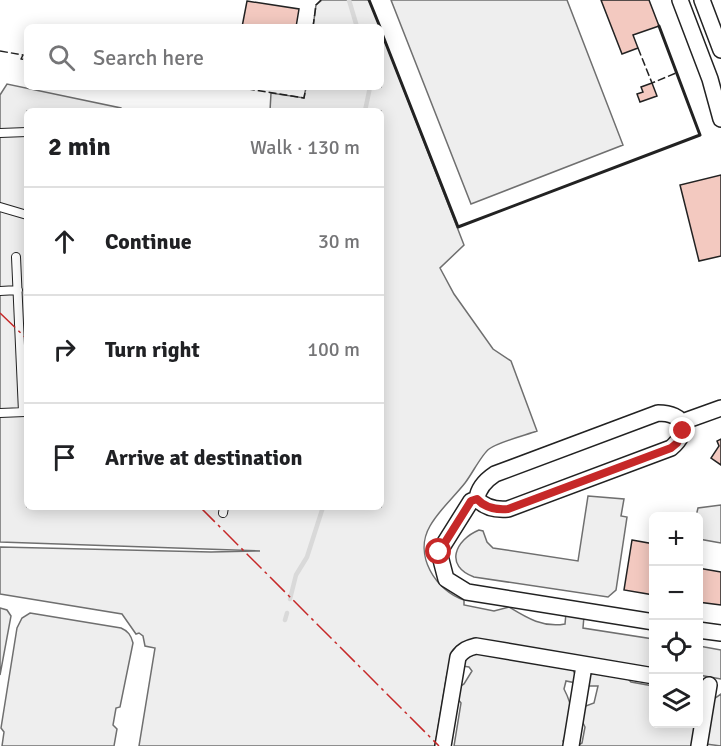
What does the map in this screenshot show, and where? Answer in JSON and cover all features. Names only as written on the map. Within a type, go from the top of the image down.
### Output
[{"type":"street","points":[[680,0],[710,79],[721,119]]},
{"type":"street","points":[[702,0],[721,50]]},
{"type":"street","points":[[682,422],[721,408]]},
{"type":"street","points":[[658,413],[673,415],[682,422],[681,437],[671,448],[500,510],[483,506],[477,499],[478,492],[488,478],[516,466],[658,413]]},
{"type":"street","points":[[477,499],[471,501],[439,552],[446,579],[467,592],[649,621]]},
{"type":"street","points":[[703,631],[721,633]]},
{"type":"street","points":[[443,746],[458,657],[462,651],[476,646],[649,675]]},
{"type":"street","points":[[571,746],[585,666]]},
{"type":"street","points":[[699,746],[710,685]]},
{"type":"lane","points":[[0,133],[24,132]]},
{"type":"lane","points":[[0,207],[24,214]]},
{"type":"lane","points":[[16,257],[24,395]]},
{"type":"lane","points":[[0,291],[18,290]]},
{"type":"lane","points":[[0,413],[24,412]]},
{"type":"shaded area","points":[[322,0],[369,0],[379,24],[313,24],[316,5]]},
{"type":"shaded area","points":[[391,0],[567,0],[623,145],[471,204]]},
{"type":"shaded area","points":[[384,39],[464,245],[440,268],[454,294],[493,349],[511,361],[537,431],[505,441],[489,449],[465,483],[438,514],[425,537],[424,549],[426,560],[436,580],[444,589],[464,600],[464,605],[494,611],[509,607],[529,618],[550,625],[565,624],[566,613],[584,616],[583,628],[649,638],[649,667],[471,642],[457,646],[455,649],[447,674],[435,746],[139,746],[155,648],[145,646],[143,636],[136,634],[122,614],[0,594],[0,547],[260,551],[0,542],[0,95],[7,84],[24,88],[24,90],[36,90],[121,108],[24,108],[24,510],[384,510],[384,108],[270,108],[271,93],[304,98],[305,90],[384,90]]},
{"type":"shaded area","points":[[588,496],[624,499],[621,516],[627,517],[616,590],[608,597],[474,577],[459,566],[456,553],[459,546],[471,534],[479,530],[483,531],[487,542],[493,548],[578,561]]},
{"type":"shaded area","points":[[721,505],[721,543],[703,540],[703,512],[697,512],[698,508]]},
{"type":"shaded area","points":[[0,608],[7,610],[11,616],[0,675]]},
{"type":"shaded area","points":[[30,613],[121,628],[130,636],[133,643],[120,707],[116,708],[113,725],[117,729],[114,746],[2,746],[4,732],[1,728],[17,628],[22,618]]},
{"type":"shaded area","points":[[703,647],[721,650],[721,679],[703,676]]},
{"type":"shaded area","points":[[473,652],[573,670],[576,683],[566,681],[564,689],[571,709],[569,727],[563,741],[566,746],[454,746],[461,703],[457,698],[459,687],[464,684],[472,671],[469,667],[462,666],[466,655]]},
{"type":"shaded area","points":[[591,672],[632,677],[629,680],[631,682],[649,685],[649,728],[696,728],[693,746],[577,746],[582,743],[585,727],[581,719],[583,707],[594,703],[598,686],[585,686]]},
{"type":"shaded area","points":[[721,694],[721,746],[706,744],[714,699]]},
{"type":"building","points":[[601,0],[649,0],[659,26],[633,35],[638,48],[622,54]]},
{"type":"building","points":[[247,1],[299,9],[296,24],[243,24]]},
{"type":"building","points":[[652,83],[657,96],[640,102],[637,94],[643,92],[641,87]]},
{"type":"building","points":[[721,175],[721,256],[699,261],[680,185]]},
{"type":"building","points":[[721,439],[721,465],[711,458],[719,446],[717,441]]},
{"type":"building","points":[[632,540],[649,543],[649,594],[624,590]]},
{"type":"building","points":[[703,569],[721,572],[721,605],[703,603]]},
{"type":"waterway","points":[[349,0],[356,24]]},
{"type":"waterway","points":[[366,108],[369,90]]},
{"type":"waterway","points":[[290,599],[296,575],[307,557],[322,510]]},
{"type":"waterway","points":[[285,620],[287,613]]},
{"type":"fence","points":[[313,24],[316,5],[321,0]]},
{"type":"fence","points":[[638,48],[652,83],[676,73]]},
{"type":"fence","points":[[0,51],[23,55],[21,59],[24,60]]},
{"type":"fence","points":[[255,90],[304,98],[305,90]]},
{"type":"wall","points":[[369,0],[379,24]]},
{"type":"wall","points":[[384,39],[458,227],[700,135],[659,26]]},
{"type":"power","points":[[0,313],[24,336]]},
{"type":"power","points":[[203,510],[439,746]]},
{"type":"route","points":[[439,552],[471,501],[477,499],[483,506],[500,510],[508,509],[671,448],[677,443],[683,431]]}]
